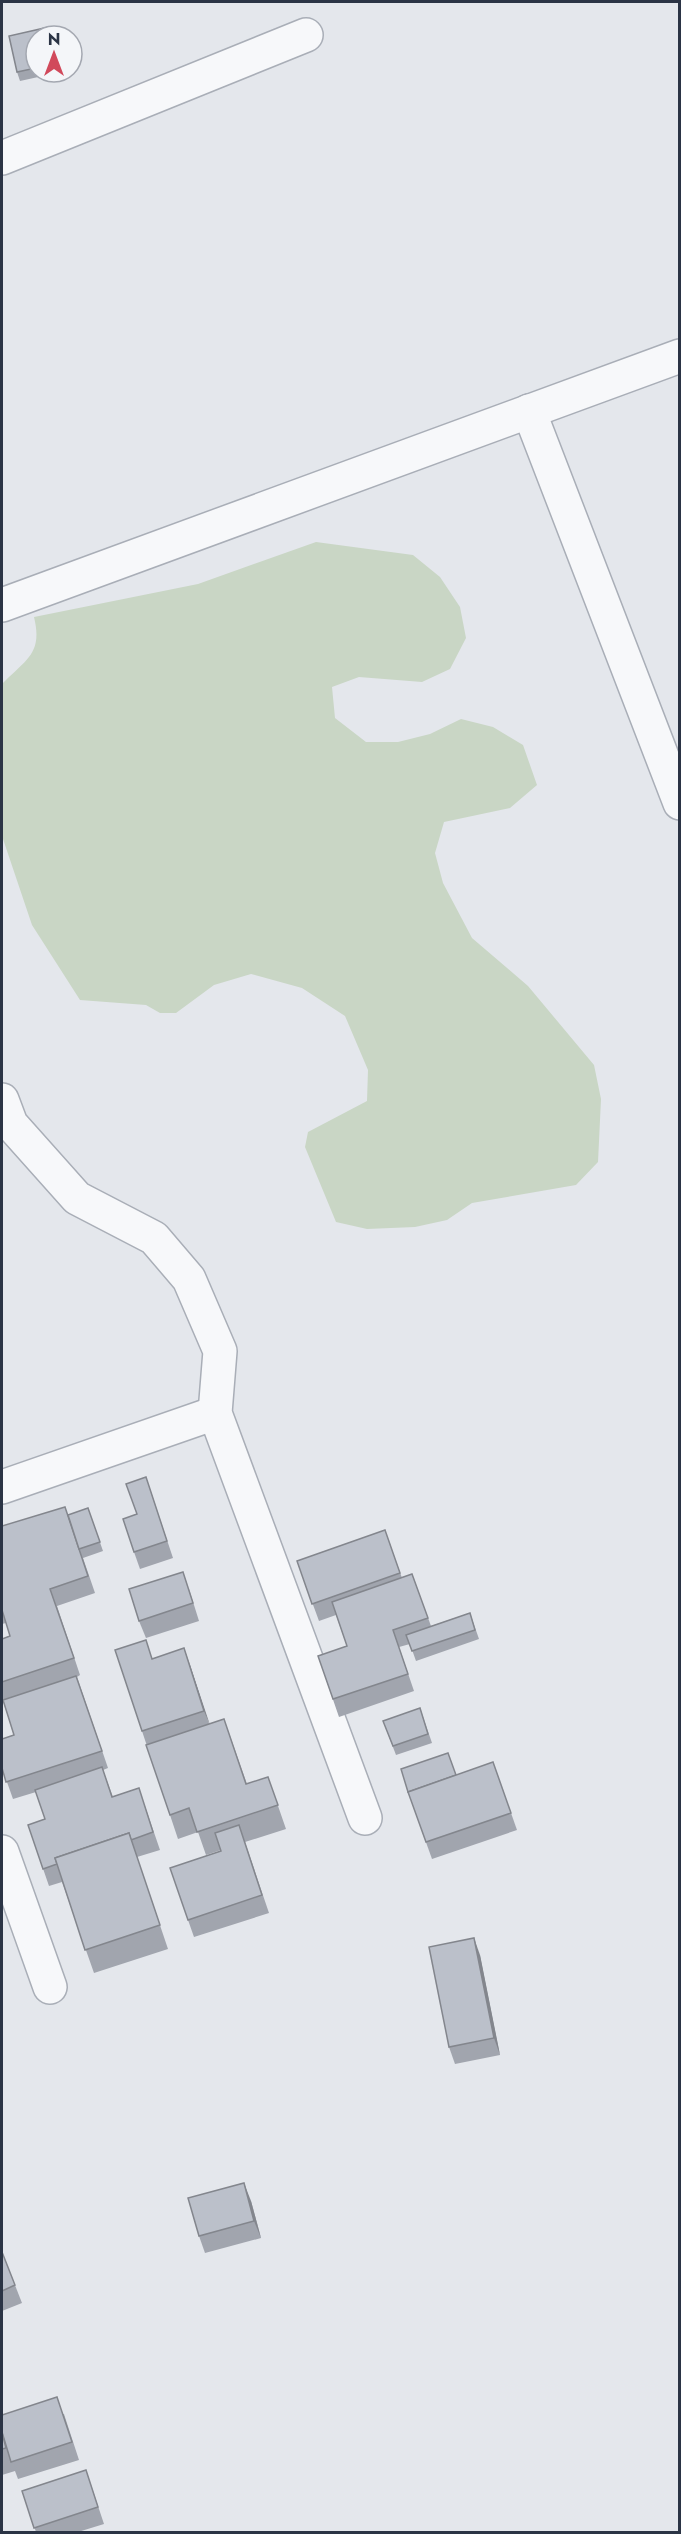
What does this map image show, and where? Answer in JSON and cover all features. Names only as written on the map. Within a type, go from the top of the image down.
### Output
[{"type":"street","points":[[2,158],[306,35]]},
{"type":"street","points":[[2,605],[680,356]]},
{"type":"street","points":[[529,411],[680,803]]},
{"type":"street","points":[[2,1100],[11,1124],[77,1198],[154,1238],[189,1279],[220,1351],[215,1413],[365,1818]]},
{"type":"street","points":[[2,1487],[215,1413]]},
{"type":"street","points":[[2,1852],[50,1987]]},
{"type":"green space","points":[[316,542],[413,555],[440,577],[460,607],[466,638],[450,669],[422,682],[359,677],[332,687],[335,718],[366,742],[398,742],[430,734],[461,719],[493,727],[523,745],[537,785],[510,808],[444,822],[435,853],[443,883],[472,938],[528,986],[594,1065],[601,1099],[598,1162],[576,1185],[472,1203],[447,1220],[415,1227],[367,1229],[336,1222],[305,1147],[308,1132],[367,1101],[368,1070],[345,1016],[302,988],[251,974],[214,985],[176,1013],[160,1013],[146,1005],[80,1000],[32,925],[2,836],[2,684],[25,662],[34,648],[36,629],[34,617],[198,584]]},
{"type":"building","points":[[24,33],[24,71],[17,72],[9,36]]},
{"type":"building","points":[[146,1477],[167,1541],[134,1552],[123,1519],[137,1514],[126,1484]]},
{"type":"building","points":[[65,1507],[88,1576],[50,1589],[74,1658],[2,1682],[2,1639],[10,1636],[2,1610],[2,1526]]},
{"type":"building","points":[[88,1508],[100,1542],[79,1549],[68,1515]]},
{"type":"building","points":[[385,1530],[400,1573],[312,1604],[297,1561]]},
{"type":"building","points":[[183,1572],[193,1603],[139,1621],[129,1589]]},
{"type":"building","points":[[412,1574],[428,1618],[393,1630],[408,1674],[333,1699],[318,1656],[347,1646],[332,1602]]},
{"type":"building","points":[[470,1613],[475,1630],[412,1651],[406,1635]]},
{"type":"building","points":[[146,1640],[152,1659],[184,1648],[204,1711],[142,1731],[115,1650]]},
{"type":"building","points":[[76,1676],[102,1751],[6,1782],[2,1768],[2,1739],[14,1735],[3,1700]]},
{"type":"building","points":[[420,1708],[428,1734],[393,1746],[383,1721]]},
{"type":"building","points":[[224,1719],[246,1784],[268,1777],[278,1805],[197,1832],[189,1808],[170,1815],[146,1745]]},
{"type":"building","points":[[448,1753],[456,1775],[408,1792],[401,1769]]},
{"type":"building","points":[[493,1762],[511,1813],[426,1842],[408,1792]]},
{"type":"building","points":[[102,1767],[112,1797],[139,1788],[153,1832],[131,1840],[129,1833],[55,1858],[57,1864],[43,1869],[28,1825],[45,1819],[35,1790]]},
{"type":"building","points":[[239,1825],[262,1895],[188,1920],[170,1868],[221,1851],[215,1833]]},
{"type":"building","points":[[129,1833],[160,1925],[85,1950],[55,1858]]},
{"type":"building","points":[[474,1938],[494,2038],[449,2047],[429,1947]]},
{"type":"building","points":[[244,2183],[254,2221],[199,2236],[188,2198]]},
{"type":"building","points":[[2,2252],[15,2285],[2,2291]]},
{"type":"building","points":[[57,2397],[72,2442],[11,2462],[2,2432],[2,2415]]},
{"type":"building","points":[[2,2433],[6,2448],[2,2449]]},
{"type":"building","points":[[86,2470],[98,2507],[34,2528],[22,2491]]}]
